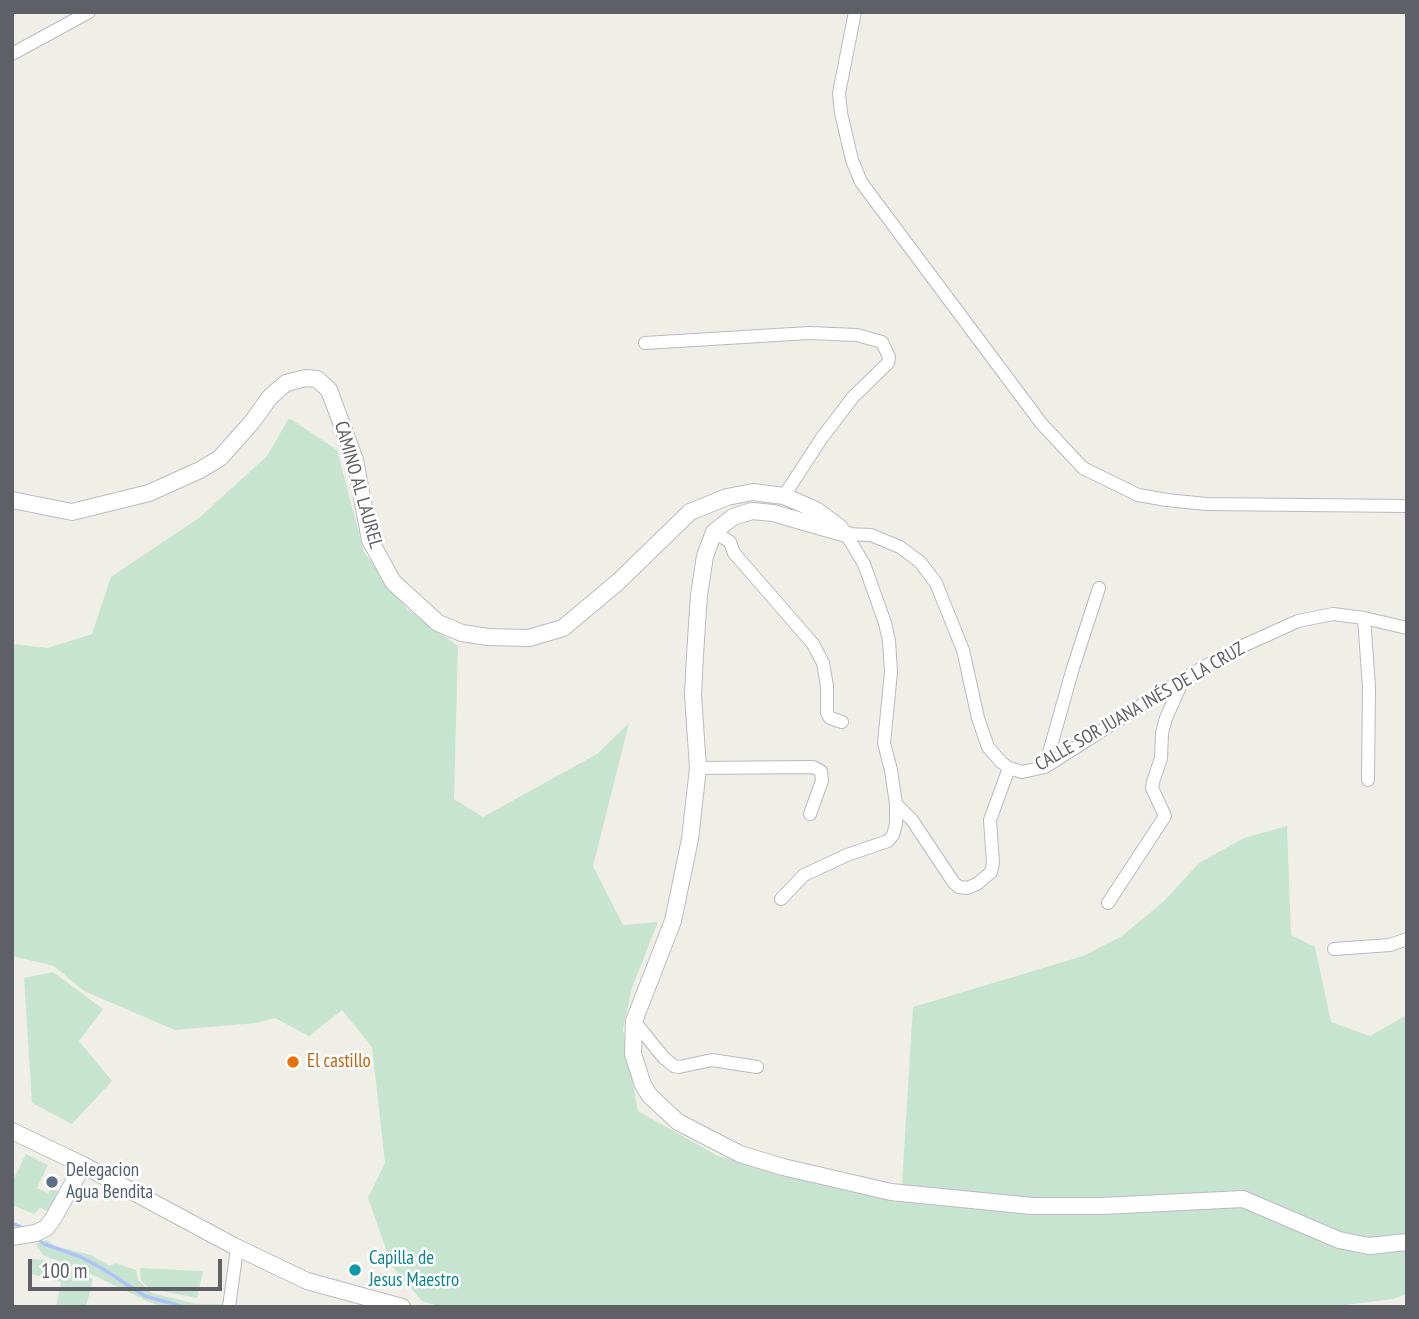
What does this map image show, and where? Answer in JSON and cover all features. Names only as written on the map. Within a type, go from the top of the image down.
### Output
[{"type":"main road","name":"CAMINO AL LAUREL","points":[[12,500],[72,512],[149,493],[220,458],[270,397],[286,383],[306,378],[317,379],[329,390],[355,460],[370,540],[393,582],[438,623],[462,633],[529,638],[563,628],[618,582],[690,512],[727,497],[753,492],[784,496],[816,510],[846,534]]},
{"type":"main road","name":"CALLE SOR JUANA INÉS DE LA CRUZ","points":[[714,532],[733,517],[752,511],[773,513],[846,534]]},
{"type":"main road","points":[[714,532],[705,556],[697,619],[693,695],[698,768],[690,839],[673,921],[634,1021],[634,1054],[643,1085],[650,1097],[686,1127],[723,1147],[783,1167],[891,1192],[1032,1206],[1102,1206],[1243,1199],[1339,1240],[1369,1245],[1407,1242]]},
{"type":"main road","points":[[12,1131],[83,1165],[233,1246],[307,1281],[402,1307]]},
{"type":"main road","points":[[24,1235],[46,1228],[83,1165]]},
{"type":"street","points":[[12,54],[89,12]]},
{"type":"street","points":[[855,12],[839,93],[847,136],[861,182],[1041,423],[1083,468],[1138,495],[1167,500],[1206,504],[1407,506]]},
{"type":"street","points":[[645,343],[809,333],[857,335],[882,342],[889,357],[888,363],[853,397],[821,439],[784,496]]},
{"type":"street","points":[[714,532],[730,542],[742,562],[813,644],[823,663],[827,686],[827,713],[830,718],[842,722]]},
{"type":"street","points":[[781,899],[804,875],[847,855],[888,841],[893,835],[897,804],[884,743],[891,673],[889,641],[864,564],[846,534]]},
{"type":"street","name":"CALLE SOR JUANA INÉS DE LA CRUZ","points":[[846,534],[871,535],[900,547],[919,562],[936,583],[963,650],[984,736],[992,754],[1009,768],[1028,772],[1045,766],[1184,678],[1236,649],[1298,621],[1328,614],[1364,618],[1407,628]]},
{"type":"street","points":[[1045,766],[1099,588]]},
{"type":"street","points":[[1364,618],[1369,687],[1368,780]]},
{"type":"street","points":[[1108,903],[1166,816],[1152,788],[1161,758],[1162,733],[1166,718],[1184,678]]},
{"type":"street","points":[[698,768],[813,766],[821,771],[822,781],[810,814]]},
{"type":"street","points":[[897,804],[912,820],[954,883],[967,888],[977,884],[991,872],[993,863],[990,820],[1009,768]]},
{"type":"street","points":[[1334,948],[1390,945],[1407,939]]},
{"type":"street","points":[[634,1021],[664,1058],[674,1066],[712,1060],[757,1067]]},
{"type":"street","points":[[230,1305],[236,1256]]},
{"type":"green space","points":[[289,418],[337,450],[364,552],[407,609],[458,646],[454,799],[483,817],[597,754],[629,723],[593,866],[623,925],[658,922],[632,988],[623,1029],[638,1111],[718,1156],[835,1188],[901,1200],[913,1007],[1083,956],[1122,936],[1164,901],[1199,863],[1244,838],[1287,826],[1291,935],[1315,947],[1331,1022],[1370,1036],[1407,1015],[1407,1294],[1393,1299],[1330,1307],[441,1307],[422,1301],[392,1266],[368,1198],[385,1163],[372,1047],[342,1010],[309,1036],[275,1018],[256,1023],[175,1030],[84,991],[54,966],[12,956],[12,644],[48,648],[92,634],[111,577],[199,518],[267,456]]},
{"type":"green space","points":[[53,972],[103,1009],[79,1041],[112,1081],[72,1124],[32,1103],[24,978]]},
{"type":"green space","points":[[26,1154],[48,1165],[37,1188],[48,1193],[50,1188],[59,1192],[48,1211],[40,1208],[34,1214],[12,1205],[12,1182]]},
{"type":"green space","points":[[47,1240],[55,1246],[91,1255],[110,1266],[115,1263],[136,1270],[138,1280],[152,1293],[196,1304],[223,1304],[223,1307],[162,1307],[43,1255],[36,1244]]},
{"type":"green space","points":[[29,1259],[47,1260],[93,1279],[86,1307],[56,1307],[61,1282],[28,1273]]},
{"type":"green space","points":[[140,1268],[203,1271],[197,1298],[151,1289],[141,1281]]},
{"type":"waterway","points":[[12,1223],[23,1228]]},
{"type":"waterway","points":[[38,1239],[44,1244],[81,1257],[145,1296],[184,1307]]},
{"type":"place","name":"El castillo","points":[[293,1062]]},
{"type":"place","name":"Delegacion Agua Bendita","points":[[52,1182]]},
{"type":"place","name":"Capilla de Jesus Maestro","points":[[355,1270]]}]
